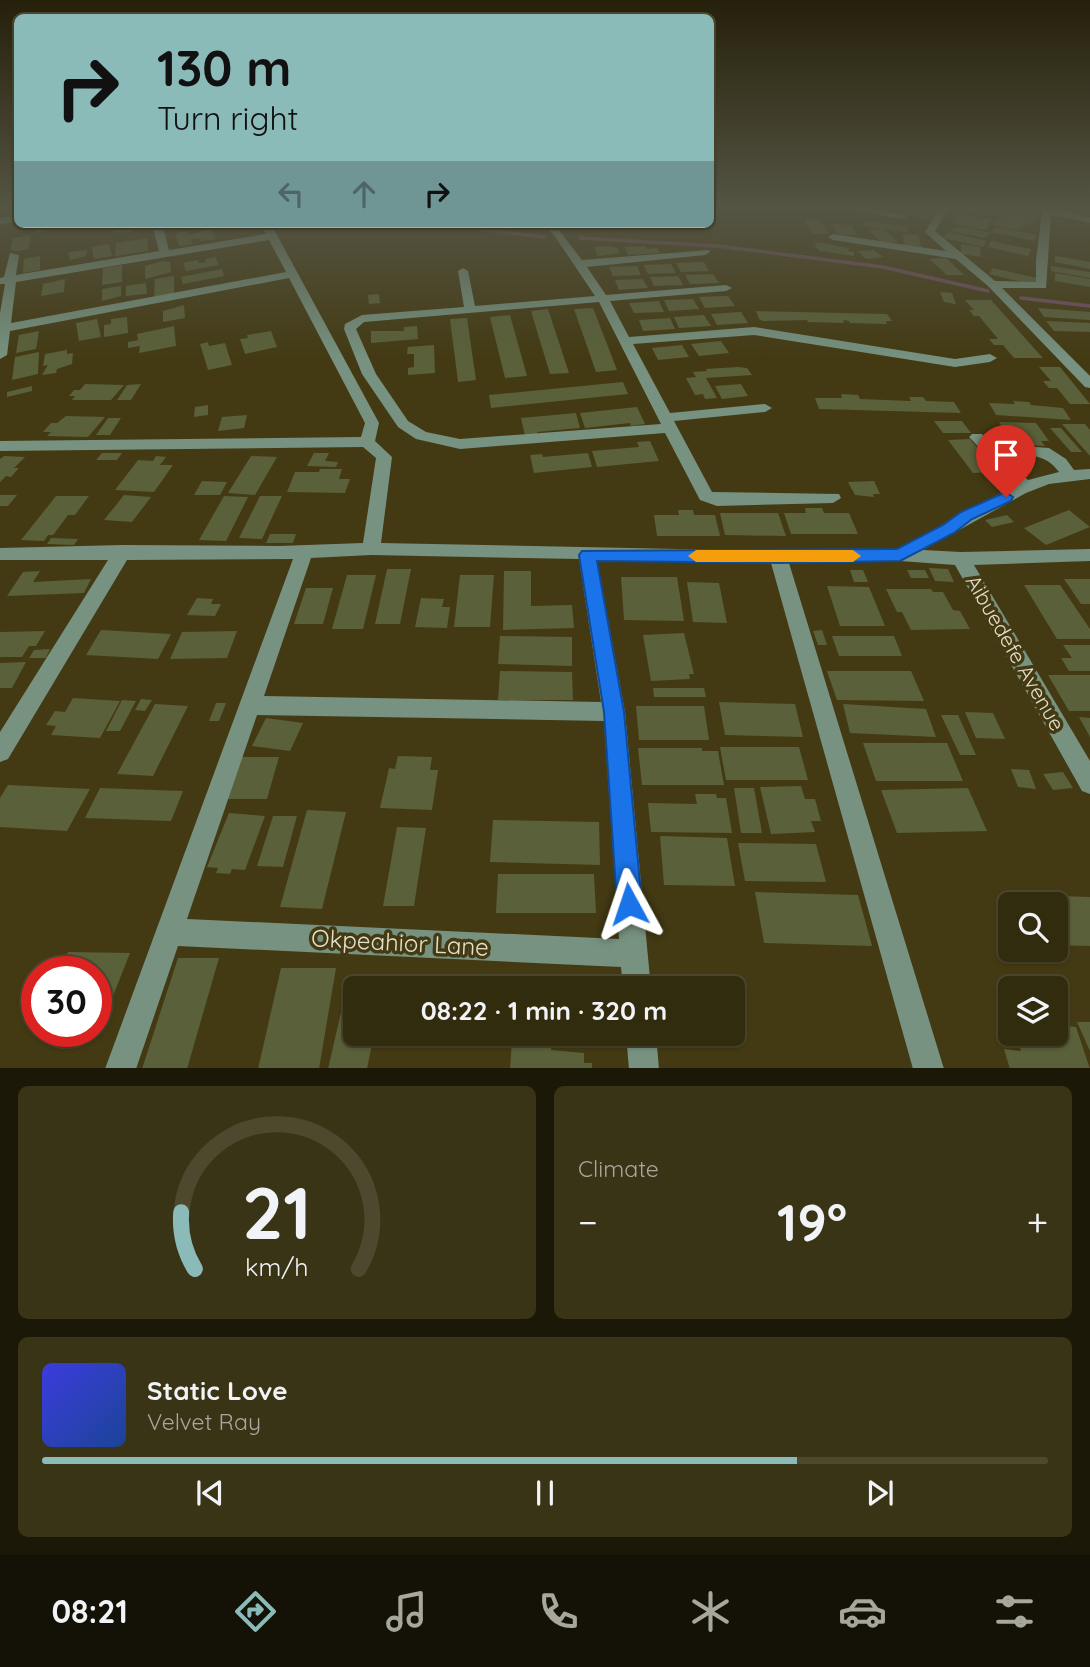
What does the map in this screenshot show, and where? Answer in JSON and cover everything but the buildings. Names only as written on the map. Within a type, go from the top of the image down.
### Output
[{"type":"street","points":[[0,355],[6,328],[7,280],[13,259]]},
{"type":"street","points":[[7,280],[131,259]]},
{"type":"street","points":[[285,259],[372,423],[367,442]]},
{"type":"street","points":[[576,259],[602,296],[627,341],[706,496],[717,500],[833,498]]},
{"type":"street","points":[[579,264],[633,259]]},
{"type":"street","points":[[961,259],[992,284],[1090,384]]},
{"type":"street","points":[[992,284],[1042,286],[1041,259]]},
{"type":"street","points":[[463,271],[470,308]]},
{"type":"street","points":[[6,328],[294,274]]},
{"type":"street","points":[[726,288],[602,296],[362,319],[351,324],[350,329],[369,374],[410,431],[434,440],[460,444],[668,423],[765,408]]},
{"type":"street","points":[[627,341],[754,331],[956,363],[990,358]]},
{"type":"street","points":[[977,437],[1026,488]]},
{"type":"street","points":[[0,446],[367,442],[384,457],[372,549]]},
{"type":"street","points":[[1003,444],[1016,450],[1051,453],[1058,458],[1070,476]]},
{"type":"street","points":[[900,555],[948,529],[966,515],[1043,480],[1090,474]]},
{"type":"street","points":[[0,554],[123,551],[304,554],[372,549],[587,555],[900,555],[961,559],[1090,555]]},
{"type":"street","points":[[0,752],[123,551]]},
{"type":"street","points":[[120,1068],[304,554]]},
{"type":"street","points":[[587,555],[614,712],[635,976]]},
{"type":"street","points":[[778,557],[929,1068]]},
{"type":"street","name":"Aibuedefe Avenue","points":[[961,559],[1090,783]]},
{"type":"street","points":[[249,705],[614,712]]},
{"type":"street","name":"Okpeahior Lane","points":[[167,932],[633,954]]},
{"type":"street","points":[[642,1046],[644,1068]]},
{"type":"waterway","points":[[819,259],[883,267],[988,291]]},
{"type":"waterway","points":[[1021,298],[1090,306]]},
{"type":"slow traffic","points":[[696,556],[853,556]]},
{"type":"route","points":[[629,904],[614,712],[587,555],[900,555],[948,529],[966,515],[1006,497]]}]
